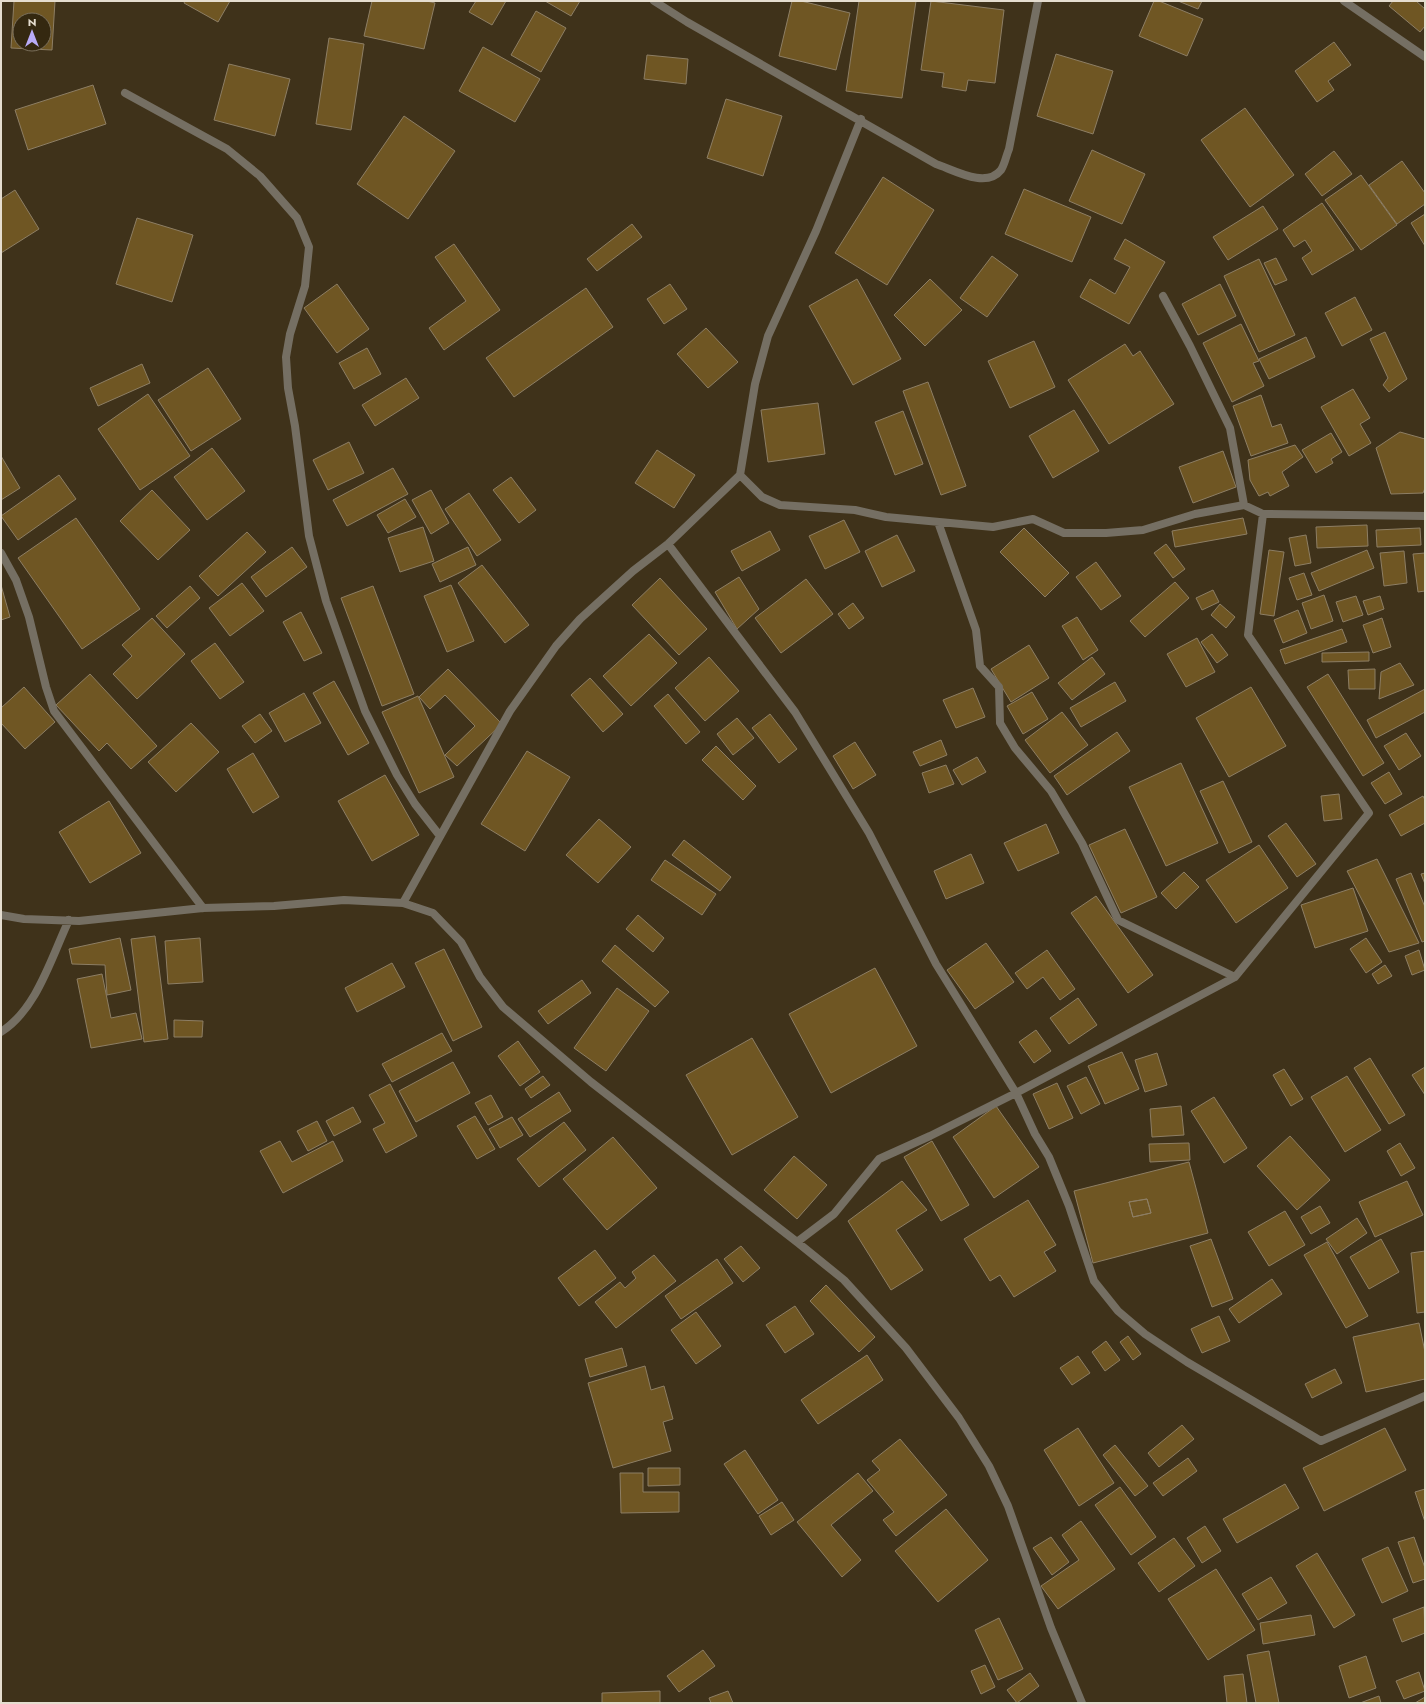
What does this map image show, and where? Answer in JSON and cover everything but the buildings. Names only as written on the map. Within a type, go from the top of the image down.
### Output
[{"type":"street","points":[[654,1],[687,22],[861,119],[936,164],[974,177],[985,179],[994,176],[1003,165],[1009,149],[1038,1]]},
{"type":"street","points":[[1344,1],[1425,56]]},
{"type":"street","points":[[125,93],[227,149],[260,176],[297,218],[309,247],[305,286],[290,334],[286,357],[288,388],[295,426],[309,536],[326,601],[365,711],[396,775],[415,804],[440,836]]},
{"type":"street","points":[[403,903],[510,711],[556,646],[580,620],[633,571],[668,544],[740,475],[755,384],[768,336],[816,231],[861,119]]},
{"type":"street","points":[[1163,296],[1190,346],[1230,428],[1244,505]]},
{"type":"street","points":[[740,475],[762,497],[780,505],[848,510],[886,517],[993,527],[1033,519],[1064,533],[1106,533],[1143,530],[1195,514],[1244,505],[1263,514],[1370,512],[1425,515]]},
{"type":"street","points":[[797,1242],[834,1214],[879,1159],[930,1136],[1016,1093],[1235,977],[1369,812],[1248,635],[1263,514]]},
{"type":"street","points":[[938,522],[976,630],[980,666],[999,687],[1000,723],[1015,748],[1051,791],[1082,843],[1118,920],[1235,977]]},
{"type":"street","points":[[668,544],[795,712],[869,833],[936,964],[1016,1093],[1035,1134],[1050,1157],[1069,1206],[1094,1281],[1118,1311],[1145,1334],[1187,1362],[1321,1441],[1425,1396]]},
{"type":"street","points":[[1,553],[16,580],[29,617],[46,687],[54,711],[203,908]]},
{"type":"street","points":[[1,915],[24,919],[79,921],[203,908],[274,906],[344,900],[403,903],[434,913],[461,942],[480,977],[503,1007],[538,1039],[591,1082],[844,1280],[906,1348],[928,1375],[975,1442],[1008,1506],[1051,1628],[1082,1703]]},
{"type":"street","points":[[1,1032],[16,1021],[38,988],[69,920]]}]
